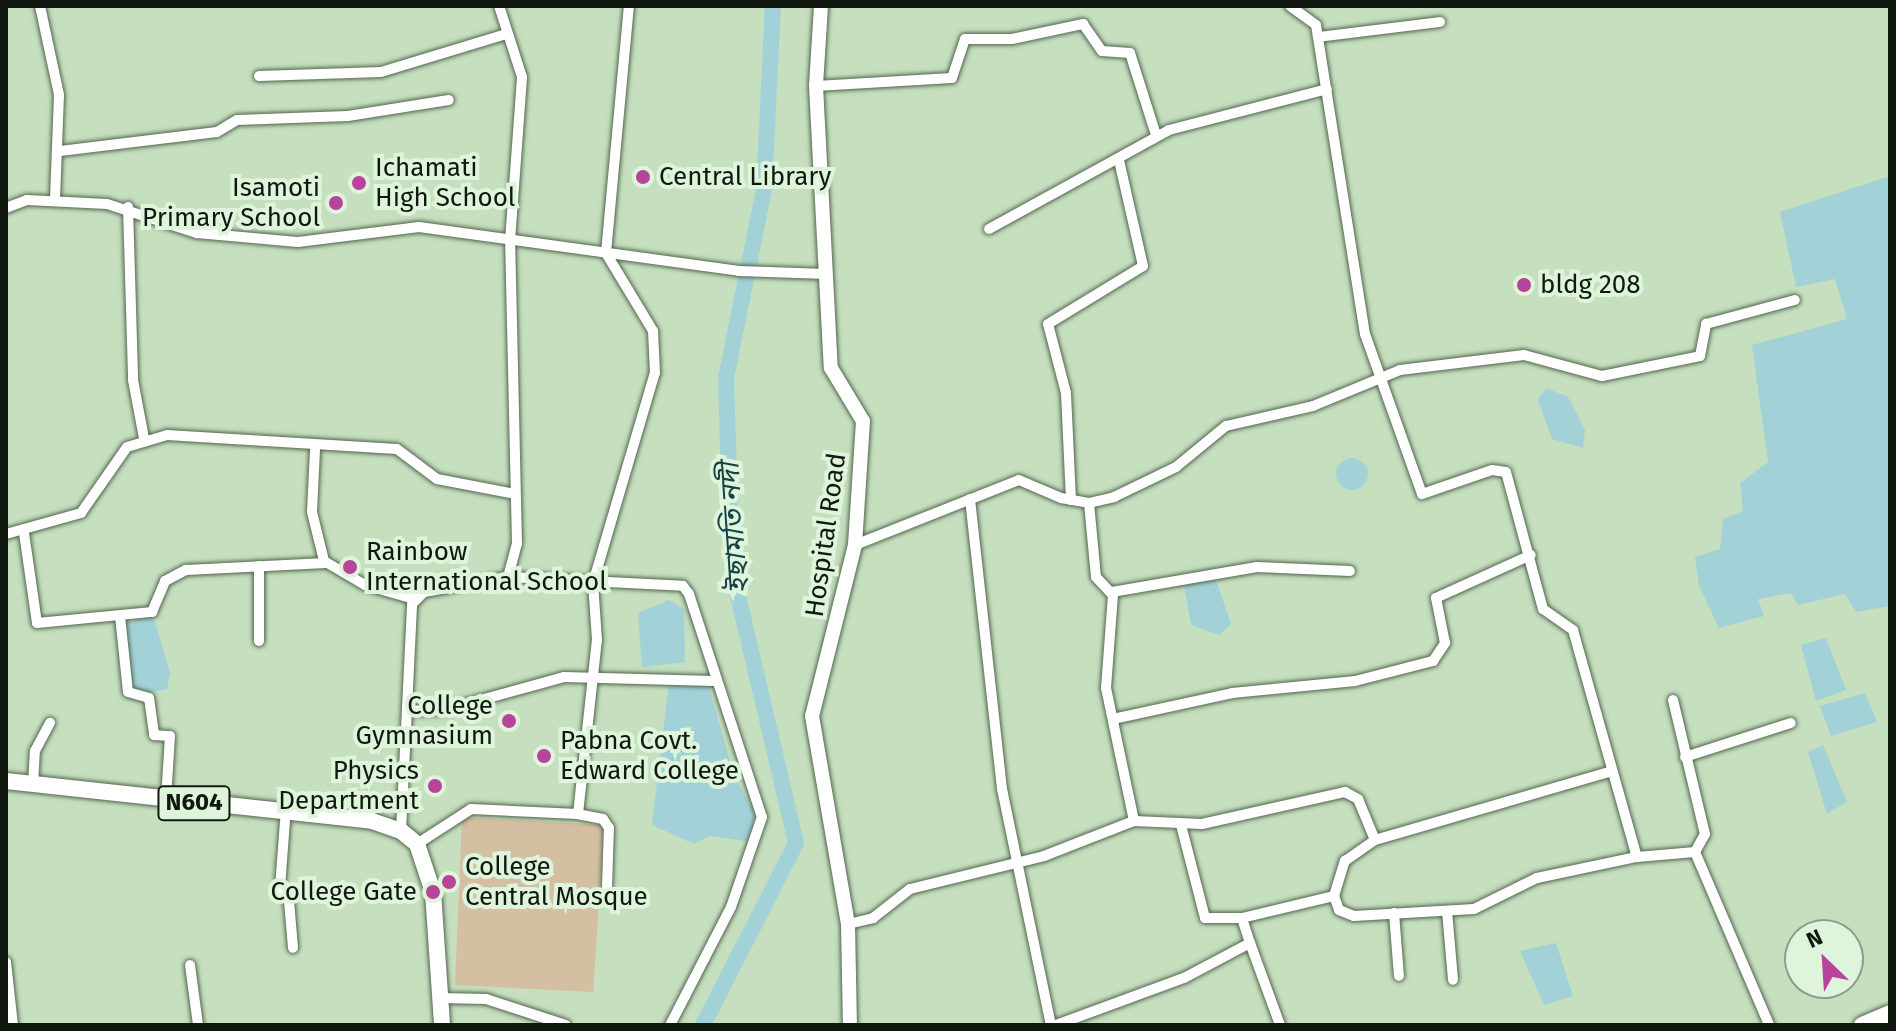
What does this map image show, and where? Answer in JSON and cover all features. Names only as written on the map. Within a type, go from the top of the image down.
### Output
[{"type":"main road","name":"Hospital Road","points":[[821,6],[816,86],[831,368],[863,421],[855,545],[812,716],[848,924],[850,1025]]},
{"type":"main road","name":"N604","points":[[6,781],[382,827],[401,831],[417,844]]},
{"type":"main road","name":"N604","points":[[6,790],[285,821],[382,827]]},
{"type":"main road","points":[[417,844],[433,892],[442,1025]]},
{"type":"main road","points":[[1862,1025],[1889,1017]]},
{"type":"street","points":[[40,6],[55,65],[60,151],[55,201]]},
{"type":"street","points":[[499,6],[506,34],[521,65],[523,97],[510,241],[517,544],[508,577]]},
{"type":"street","points":[[578,814],[591,676],[593,583],[655,373],[653,331],[606,253],[629,6]]},
{"type":"street","points":[[1290,6],[1313,20],[1318,37],[1365,334],[1422,494],[1502,469],[1531,555],[1546,616],[1573,630],[1609,772],[1637,857]]},
{"type":"street","points":[[1318,37],[1440,22]]},
{"type":"street","points":[[816,86],[952,78],[965,39],[1012,39],[1083,24],[1102,51],[1130,53],[1156,135]]},
{"type":"street","points":[[259,76],[381,72],[506,34]]},
{"type":"street","points":[[989,229],[1119,160],[1156,135],[1327,89]]},
{"type":"street","points":[[60,151],[217,132],[237,120],[348,116],[449,100]]},
{"type":"street","points":[[1071,500],[1066,393],[1048,324],[1143,266],[1119,160]]},
{"type":"street","points":[[6,208],[55,201],[128,207],[197,233],[298,242],[419,227],[739,271],[827,274]]},
{"type":"street","points":[[128,207],[133,380],[144,438]]},
{"type":"street","points":[[855,545],[900,533],[970,499],[1019,480],[1071,500],[1089,503],[1145,485],[1226,426],[1313,406],[1380,376],[1513,355],[1544,356],[1602,376],[1700,356],[1706,324],[1795,300]]},
{"type":"street","points":[[6,534],[24,533],[88,508],[127,447],[144,438],[207,436],[315,450],[397,449],[437,479],[515,494]]},
{"type":"street","points":[[315,450],[312,512],[326,563]]},
{"type":"street","points":[[970,499],[1002,789],[1022,863],[1054,1025],[1184,978],[1250,943]]},
{"type":"street","points":[[1089,503],[1096,577],[1112,592]]},
{"type":"street","points":[[24,533],[32,620],[152,612],[165,581],[186,570],[259,566],[326,563],[414,599],[508,577],[687,589],[714,681],[762,817],[731,907],[670,1025]]},
{"type":"street","points":[[1113,719],[1232,693],[1355,681],[1433,661],[1445,643],[1436,598],[1531,555]]},
{"type":"street","points":[[259,566],[259,641]]},
{"type":"street","points":[[1112,592],[1257,567],[1350,571]]},
{"type":"street","points":[[1112,592],[1106,688],[1134,821]]},
{"type":"street","points":[[401,831],[414,599]]},
{"type":"street","points":[[120,616],[128,692],[149,698],[154,735],[170,736],[166,800]]},
{"type":"street","points":[[407,711],[448,709],[514,686],[591,676],[714,681]]},
{"type":"street","points":[[1673,700],[1705,834],[1695,852]]},
{"type":"street","points":[[33,786],[35,751],[50,723]]},
{"type":"street","points":[[1685,757],[1791,723]]},
{"type":"street","points":[[1609,772],[1375,840],[1345,861],[1334,896],[1344,914],[1447,911],[1485,906],[1537,878],[1637,857],[1695,852]]},
{"type":"street","points":[[848,924],[873,918],[910,889],[1022,863],[1134,821],[1181,825],[1345,792],[1358,799],[1375,840]]},
{"type":"street","points":[[417,844],[471,809],[578,814],[603,819],[609,828],[607,887]]},
{"type":"street","points":[[285,821],[280,887],[289,901],[293,948]]},
{"type":"street","points":[[1181,825],[1205,918],[1242,918],[1334,896]]},
{"type":"street","points":[[1695,852],[1769,1025]]},
{"type":"street","points":[[1447,911],[1453,980]]},
{"type":"street","points":[[1394,913],[1399,976]]},
{"type":"street","points":[[1242,918],[1280,1025]]},
{"type":"street","points":[[6,962],[13,1025]]},
{"type":"street","points":[[190,965],[198,1025]]},
{"type":"street","points":[[441,998],[486,999],[566,1025]]},
{"type":"shaded area","points":[[6,6],[1890,6],[1890,1025],[6,1025]]},
{"type":"shaded area","points":[[462,817],[604,825],[593,992],[455,985]]},
{"type":"water","points":[[1890,176],[1890,606],[1856,612],[1845,594],[1798,605],[1791,593],[1758,599],[1764,616],[1719,628],[1699,586],[1695,557],[1720,549],[1723,519],[1743,511],[1740,483],[1768,462],[1752,345],[1847,319],[1835,279],[1796,287],[1780,212]]},
{"type":"water","points":[[1546,388],[1568,397],[1585,430],[1583,448],[1552,439],[1538,400]]},
{"type":"water","points":[[1352,458],[1363,463],[1368,474],[1363,485],[1352,490],[1341,485],[1336,474],[1341,463]]},
{"type":"water","points":[[1215,577],[1231,624],[1219,635],[1191,625],[1184,585]]},
{"type":"water","points":[[669,600],[684,609],[685,662],[642,667],[638,613]]},
{"type":"water","points":[[153,615],[170,673],[167,689],[140,695],[132,692],[126,623]]},
{"type":"water","points":[[1826,638],[1846,690],[1816,701],[1801,645]]},
{"type":"water","points":[[669,683],[708,684],[735,778],[756,814],[747,841],[709,836],[694,844],[652,825]]},
{"type":"water","points":[[1865,693],[1877,722],[1831,736],[1820,706]]},
{"type":"water","points":[[1823,745],[1847,802],[1827,814],[1808,752]]},
{"type":"water","points":[[1556,943],[1573,996],[1544,1005],[1520,951]]},
{"type":"waterway","name":"ইছামতি নদী","points":[[703,1025],[796,843],[732,571],[726,378],[764,189],[773,6]]},
{"type":"place","name":"Central Library","points":[[643,177]]},
{"type":"place","name":"Ichamati High School","points":[[359,183]]},
{"type":"place","name":"Isamoti Primary School","points":[[336,203]]},
{"type":"place","name":"bldg 208","points":[[1524,285]]},
{"type":"place","name":"Rainbow International School","points":[[350,567]]},
{"type":"place","name":"College Gymnasium","points":[[509,721]]},
{"type":"place","name":"Pabna Covt. Edward College","points":[[544,756]]},
{"type":"place","name":"Physics Department","points":[[435,786]]},
{"type":"place","name":"College Central Mosque","points":[[449,882]]},
{"type":"place","name":"College Gate","points":[[433,892]]}]
